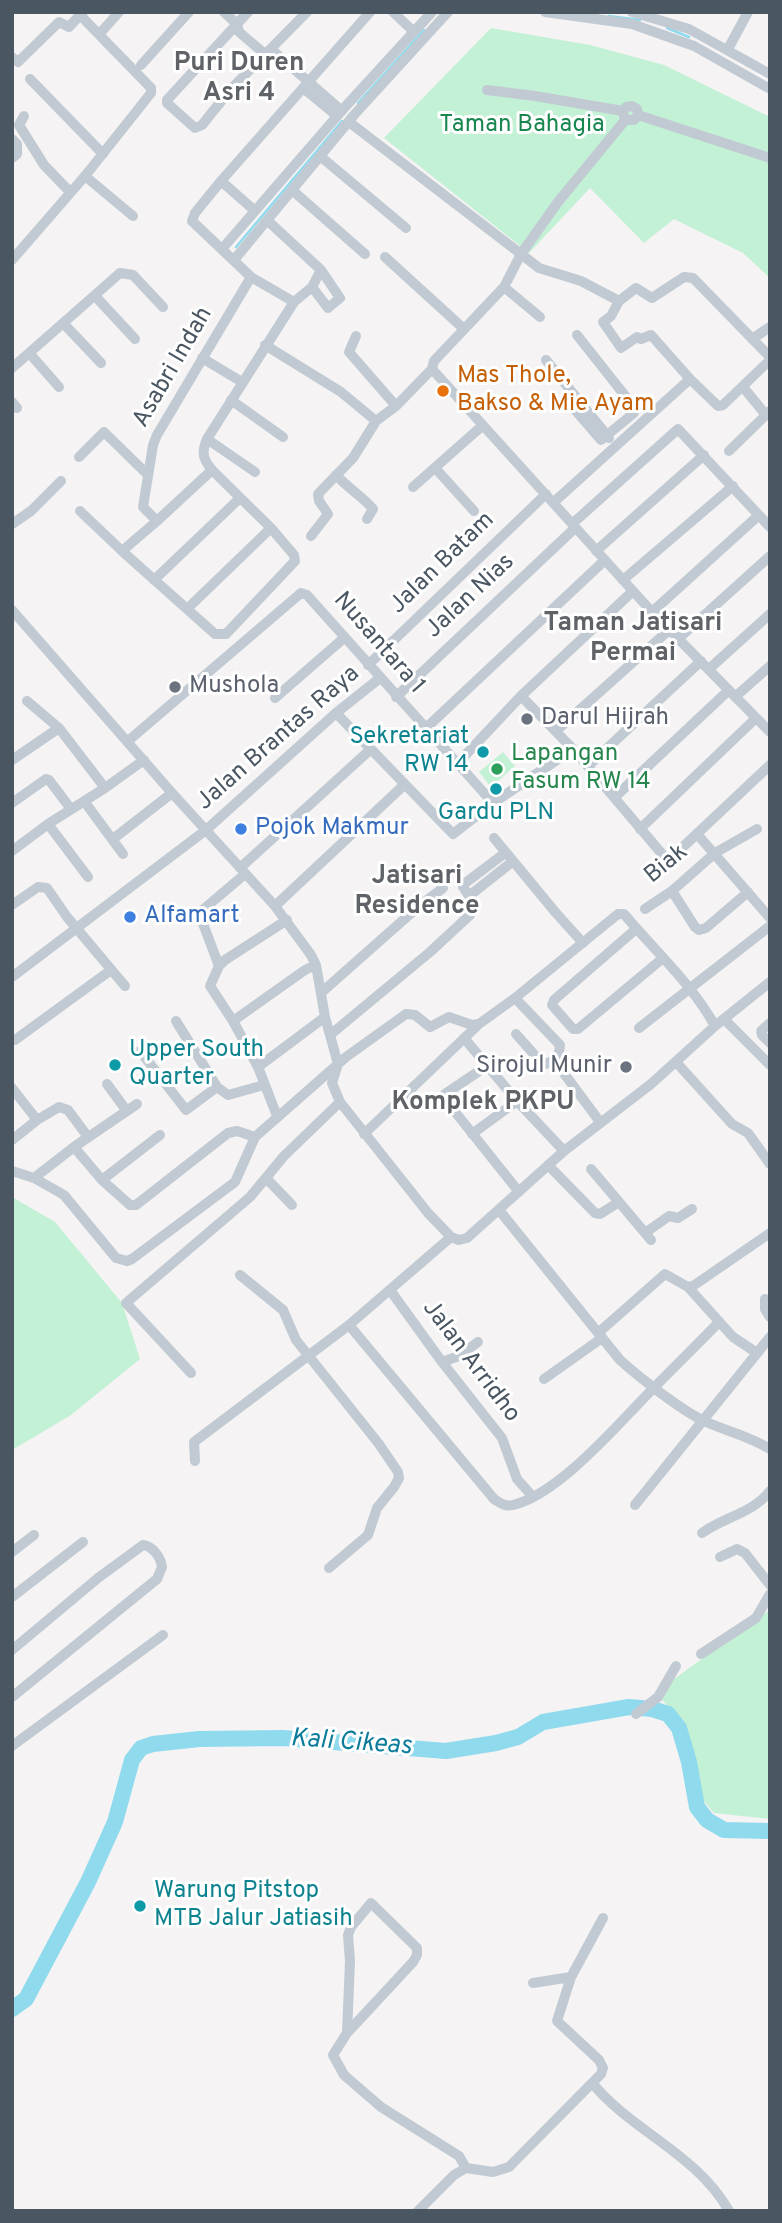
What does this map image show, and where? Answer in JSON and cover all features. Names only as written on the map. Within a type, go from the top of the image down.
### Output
[{"type":"street","points":[[103,30],[119,12]]},
{"type":"street","points":[[141,65],[189,12]]},
{"type":"street","points":[[224,12],[237,24],[239,32],[269,52],[306,85],[347,113],[539,268],[581,281],[619,301]]},
{"type":"street","points":[[248,12],[169,96],[167,103],[195,128],[199,127],[307,12]]},
{"type":"street","points":[[294,302],[251,277],[192,221],[195,213],[221,181],[370,12]]},
{"type":"street","points":[[393,12],[414,31]]},
{"type":"street","points":[[234,260],[320,156],[347,113],[432,12]]},
{"type":"street","points":[[222,249],[254,210],[448,12]]},
{"type":"street","points":[[545,12],[632,24],[694,46],[770,89]]},
{"type":"street","points":[[632,12],[668,16],[767,72],[770,60]]},
{"type":"street","points":[[728,49],[748,12]]},
{"type":"street","points":[[12,57],[18,62],[59,22],[69,27],[81,14],[151,88],[151,93],[103,154],[12,260]]},
{"type":"street","points":[[694,46],[701,34]]},
{"type":"street","points":[[30,79],[103,154]]},
{"type":"street","points":[[487,90],[535,96],[624,115]]},
{"type":"street","points":[[311,536],[328,513],[318,501],[318,494],[353,458],[376,421],[396,406],[432,369],[434,361],[504,287],[521,254],[624,115],[626,107],[637,109],[638,115],[770,158]]},
{"type":"street","points":[[24,116],[19,125],[44,165],[70,192]]},
{"type":"street","points":[[12,139],[17,144],[17,154],[12,158]]},
{"type":"street","points":[[320,156],[406,228]]},
{"type":"street","points":[[85,176],[133,216]]},
{"type":"street","points":[[221,181],[254,210]]},
{"type":"street","points":[[292,190],[365,254]]},
{"type":"street","points":[[268,221],[321,270],[340,298],[328,308],[312,287]]},
{"type":"street","points":[[384,257],[464,329]]},
{"type":"street","points":[[80,511],[215,634],[226,634],[295,561],[294,555],[271,528],[212,470],[203,457],[203,449],[265,345],[294,302],[312,287],[321,270]]},
{"type":"street","points":[[12,368],[96,297],[120,273],[133,275],[163,307]]},
{"type":"street","points":[[684,276],[690,276],[696,279],[752,338],[770,358],[743,387],[723,405],[718,406],[690,379],[652,335],[641,339],[637,337],[621,348],[603,322],[611,316],[619,301],[637,288],[652,298],[684,276]]},
{"type":"street","name":"Asabri Indah","points":[[158,521],[143,507],[157,435],[251,277]]},
{"type":"street","points":[[504,287],[540,317]]},
{"type":"street","points":[[96,297],[135,339]]},
{"type":"street","points":[[64,324],[101,363]]},
{"type":"street","points":[[752,338],[770,327]]},
{"type":"street","points":[[356,335],[349,352],[396,406]]},
{"type":"street","points":[[546,360],[576,398],[576,411],[601,440],[634,413],[634,407],[577,335]]},
{"type":"street","points":[[265,345],[316,375],[376,421]]},
{"type":"street","points":[[30,354],[59,387]]},
{"type":"street","points":[[202,358],[242,382]]},
{"type":"street","points":[[432,369],[652,612],[732,694],[765,723],[640,829]]},
{"type":"street","name":"Jalan Batam","points":[[368,665],[550,498],[615,446],[690,379]]},
{"type":"street","points":[[729,451],[768,413],[743,387]]},
{"type":"street","points":[[231,400],[283,437]]},
{"type":"street","points":[[413,487],[482,426]]},
{"type":"street","name":"Jalan Nias","points":[[396,696],[678,429],[704,455]]},
{"type":"street","points":[[79,457],[104,432],[148,475]]},
{"type":"street","points":[[606,435],[615,446]]},
{"type":"street","points":[[207,439],[255,472]]},
{"type":"street","points":[[596,551],[704,455],[770,527]]},
{"type":"street","points":[[436,468],[474,511]]},
{"type":"street","points":[[122,551],[212,470]]},
{"type":"street","points":[[336,475],[373,509],[367,519]]},
{"type":"street","points":[[12,524],[31,511],[61,481]]},
{"type":"street","points":[[623,580],[733,486]]},
{"type":"street","points":[[153,580],[240,498]]},
{"type":"street","points":[[652,612],[759,515]]},
{"type":"street","points":[[187,609],[271,528]]},
{"type":"street","points":[[678,639],[770,556]]},
{"type":"street","points":[[425,729],[605,560]]},
{"type":"street","points":[[457,764],[521,696],[633,591]]},
{"type":"street","name":"Nusantara 1","points":[[128,741],[296,595],[307,594],[493,803]]},
{"type":"street","points":[[12,610],[287,920],[316,965],[338,1064],[332,1083],[340,1102],[450,1237],[459,1240],[467,1238],[564,1151],[651,1084],[719,1022],[770,982]]},
{"type":"street","points":[[588,765],[705,665],[770,614]]},
{"type":"street","points":[[556,732],[669,630]]},
{"type":"street","points":[[275,698],[344,638]]},
{"type":"street","points":[[615,797],[732,694],[770,666]]},
{"type":"street","name":"Jalan Brantas Raya","points":[[12,977],[206,831],[336,713],[380,678]]},
{"type":"street","points":[[521,696],[573,748],[668,860],[770,765]]},
{"type":"street","points":[[27,701],[59,727],[105,788]]},
{"type":"street","points":[[336,713],[453,834],[573,748]]},
{"type":"street","points":[[12,760],[59,727]]},
{"type":"street","points":[[219,966],[199,913],[371,749]]},
{"type":"street","points":[[12,851],[144,761]]},
{"type":"street","points":[[12,803],[46,779],[71,809]]},
{"type":"street","points":[[275,906],[404,785]]},
{"type":"street","points":[[113,839],[172,793]]},
{"type":"street","points":[[83,801],[122,854]]},
{"type":"street","points":[[48,824],[88,877]]},
{"type":"street","name":"Biak","points":[[645,909],[672,891],[715,853],[757,829]]},
{"type":"street","points":[[697,834],[770,918]]},
{"type":"street","points":[[494,838],[583,943]]},
{"type":"street","points":[[330,1035],[470,915],[472,909],[464,884],[509,857]]},
{"type":"street","points":[[469,896],[509,857]]},
{"type":"street","points":[[12,905],[42,886],[47,888],[125,986]]},
{"type":"street","points":[[321,992],[443,887]]},
{"type":"street","points":[[672,891],[699,930],[706,928],[748,892]]},
{"type":"street","points":[[364,1134],[479,1024],[515,998],[615,915],[621,914],[719,1022],[770,1065]]},
{"type":"street","points":[[277,1116],[258,1067],[233,1021],[210,989],[210,984],[219,966],[287,920]]},
{"type":"street","points":[[639,1028],[770,926]]},
{"type":"street","points":[[636,929],[552,1003],[573,1029],[578,1029],[663,958]]},
{"type":"street","points":[[233,1021],[316,965]]},
{"type":"street","points":[[15,1040],[111,970]]},
{"type":"street","points":[[515,998],[560,1045],[559,1053],[554,1060],[546,1064],[540,1062],[516,1034]]},
{"type":"street","points":[[12,1171],[34,1178],[64,1195],[116,1258],[127,1261],[146,1250],[235,1182],[255,1137],[338,1064],[406,1014],[415,1015],[430,1027],[449,1017],[472,1025],[479,1024]]},
{"type":"street","points":[[258,1067],[326,1017]]},
{"type":"street","points":[[176,1021],[217,1087],[228,1095],[264,1085]]},
{"type":"street","points":[[770,1023],[761,1031],[770,1043]]},
{"type":"street","points":[[464,1038],[564,1151]]},
{"type":"street","points":[[140,1051],[186,1110],[217,1087]]},
{"type":"street","points":[[554,1060],[600,1122]]},
{"type":"street","points":[[676,1062],[732,1124],[748,1133],[770,1164]]},
{"type":"street","points":[[488,1065],[445,1094],[444,1098],[519,1192]]},
{"type":"street","points":[[107,1084],[126,1110]]},
{"type":"street","points":[[12,1088],[37,1120]]},
{"type":"street","points":[[472,1134],[517,1101]]},
{"type":"street","points":[[191,1373],[126,1303],[250,1197],[301,1138],[340,1102]]},
{"type":"street","points":[[34,1178],[137,1104]]},
{"type":"street","points":[[12,1140],[37,1120],[55,1109],[64,1108],[88,1137]]},
{"type":"street","points":[[74,1147],[125,1203],[136,1205],[228,1133],[237,1130],[255,1137]]},
{"type":"street","points":[[102,1180],[160,1135]]},
{"type":"street","points":[[548,1165],[595,1213],[600,1214],[619,1202]]},
{"type":"street","points":[[591,1169],[648,1237],[664,1218],[682,1216],[692,1209]]},
{"type":"street","points":[[266,1178],[292,1205]]},
{"type":"street","points":[[499,1210],[620,1360],[654,1388],[702,1420],[770,1448]]},
{"type":"street","points":[[688,1287],[770,1233]]},
{"type":"street","points":[[195,1461],[194,1442],[349,1325],[450,1237]]},
{"type":"street","points":[[240,1275],[283,1310],[296,1340],[398,1472],[399,1478],[377,1508],[368,1535],[329,1568]]},
{"type":"street","points":[[544,1380],[600,1336],[665,1275],[688,1287],[718,1323],[757,1353]]},
{"type":"street","name":"Jalan Arridho","points":[[390,1290],[502,1438],[517,1479],[533,1497]]},
{"type":"street","points":[[765,1299],[765,1309],[770,1317]]},
{"type":"street","points":[[349,1325],[494,1499],[503,1505],[512,1506],[533,1497],[562,1477],[718,1323]]},
{"type":"street","points":[[635,1505],[770,1337]]},
{"type":"street","points":[[442,1362],[459,1356],[478,1342]]},
{"type":"street","points":[[702,1533],[720,1520],[756,1506],[770,1491]]},
{"type":"street","points":[[12,1552],[34,1535]]},
{"type":"street","points":[[12,1597],[83,1542]]},
{"type":"street","points":[[12,1650],[98,1578],[143,1545],[151,1547],[162,1562],[157,1579],[12,1696]]},
{"type":"street","points":[[720,1557],[737,1549],[745,1553],[770,1585]]},
{"type":"street","points":[[701,1654],[756,1618],[770,1594]]},
{"type":"street","points":[[12,1746],[163,1635]]},
{"type":"street","points":[[636,1714],[658,1697],[676,1666]]},
{"type":"street","points":[[347,2033],[350,1962],[348,1935],[351,1927],[371,1903],[417,1948],[417,1955],[347,2033],[333,2055],[344,2075],[382,2107],[459,2156],[466,2168]]},
{"type":"street","points":[[418,2211],[454,2175],[466,2168],[493,2172],[509,2167],[601,2074],[601,2063],[557,2021],[571,1977],[603,1917]]},
{"type":"street","points":[[533,1983],[571,1977]]},
{"type":"street","points":[[593,2084],[614,2105],[698,2172],[729,2211]]},
{"type":"green space","name":"Taman Bahagia","points":[[491,28],[590,45],[664,65],[770,117],[770,278],[743,253],[674,219],[644,243],[590,188],[529,253],[384,138]]},
{"type":"green space","name":"Lapangan Fasum RW 14","points":[[503,752],[515,766],[491,787],[479,772]]},
{"type":"green space","points":[[12,1197],[55,1222],[122,1303],[140,1359],[71,1415],[12,1450]]},
{"type":"green space","points":[[770,1610],[770,1819],[714,1813],[699,1795],[686,1729],[656,1692]]},
{"type":"waterway","points":[[609,16],[640,20]]},
{"type":"waterway","points":[[667,28],[689,37]]},
{"type":"waterway","points":[[358,103],[424,30]]},
{"type":"waterway","points":[[236,247],[342,121]]},
{"type":"waterway","name":"Kali Cikeas","points":[[12,2009],[26,1999],[88,1882],[115,1822],[132,1760],[141,1748],[153,1744],[199,1739],[283,1738],[446,1751],[518,1737],[543,1722],[629,1707],[652,1709],[668,1714],[679,1728],[689,1762],[697,1807],[707,1820],[724,1830],[770,1831]]},
{"type":"place","name":"Mas Thole, Bakso & Mie Ayam","points":[[443,391]]},
{"type":"place","name":"Mushola","points":[[175,687]]},
{"type":"place","name":"Darul Hijrah","points":[[527,719]]},
{"type":"place","name":"Sekretariat RW 14","points":[[483,752]]},
{"type":"place","name":"Lapangan Fasum RW 14","points":[[497,769]]},
{"type":"place","name":"Gardu PLN","points":[[496,789]]},
{"type":"place","name":"Pojok Makmur","points":[[241,829]]},
{"type":"place","name":"Alfamart","points":[[130,917]]},
{"type":"place","name":"Upper South Quarter","points":[[115,1065]]},
{"type":"place","name":"Sirojul Munir","points":[[626,1067]]},
{"type":"place","name":"Warung Pitstop MTB Jalur Jatiasih","points":[[140,1906]]},
{"type":"district","name":"Puri Duren Asri 4","points":[[239,80]]},
{"type":"district","name":"Taman Jatisari Permai","points":[[633,640]]},
{"type":"district","name":"Jatisari Residence","points":[[417,893]]},
{"type":"district","name":"Komplek PKPU","points":[[483,1104]]}]
